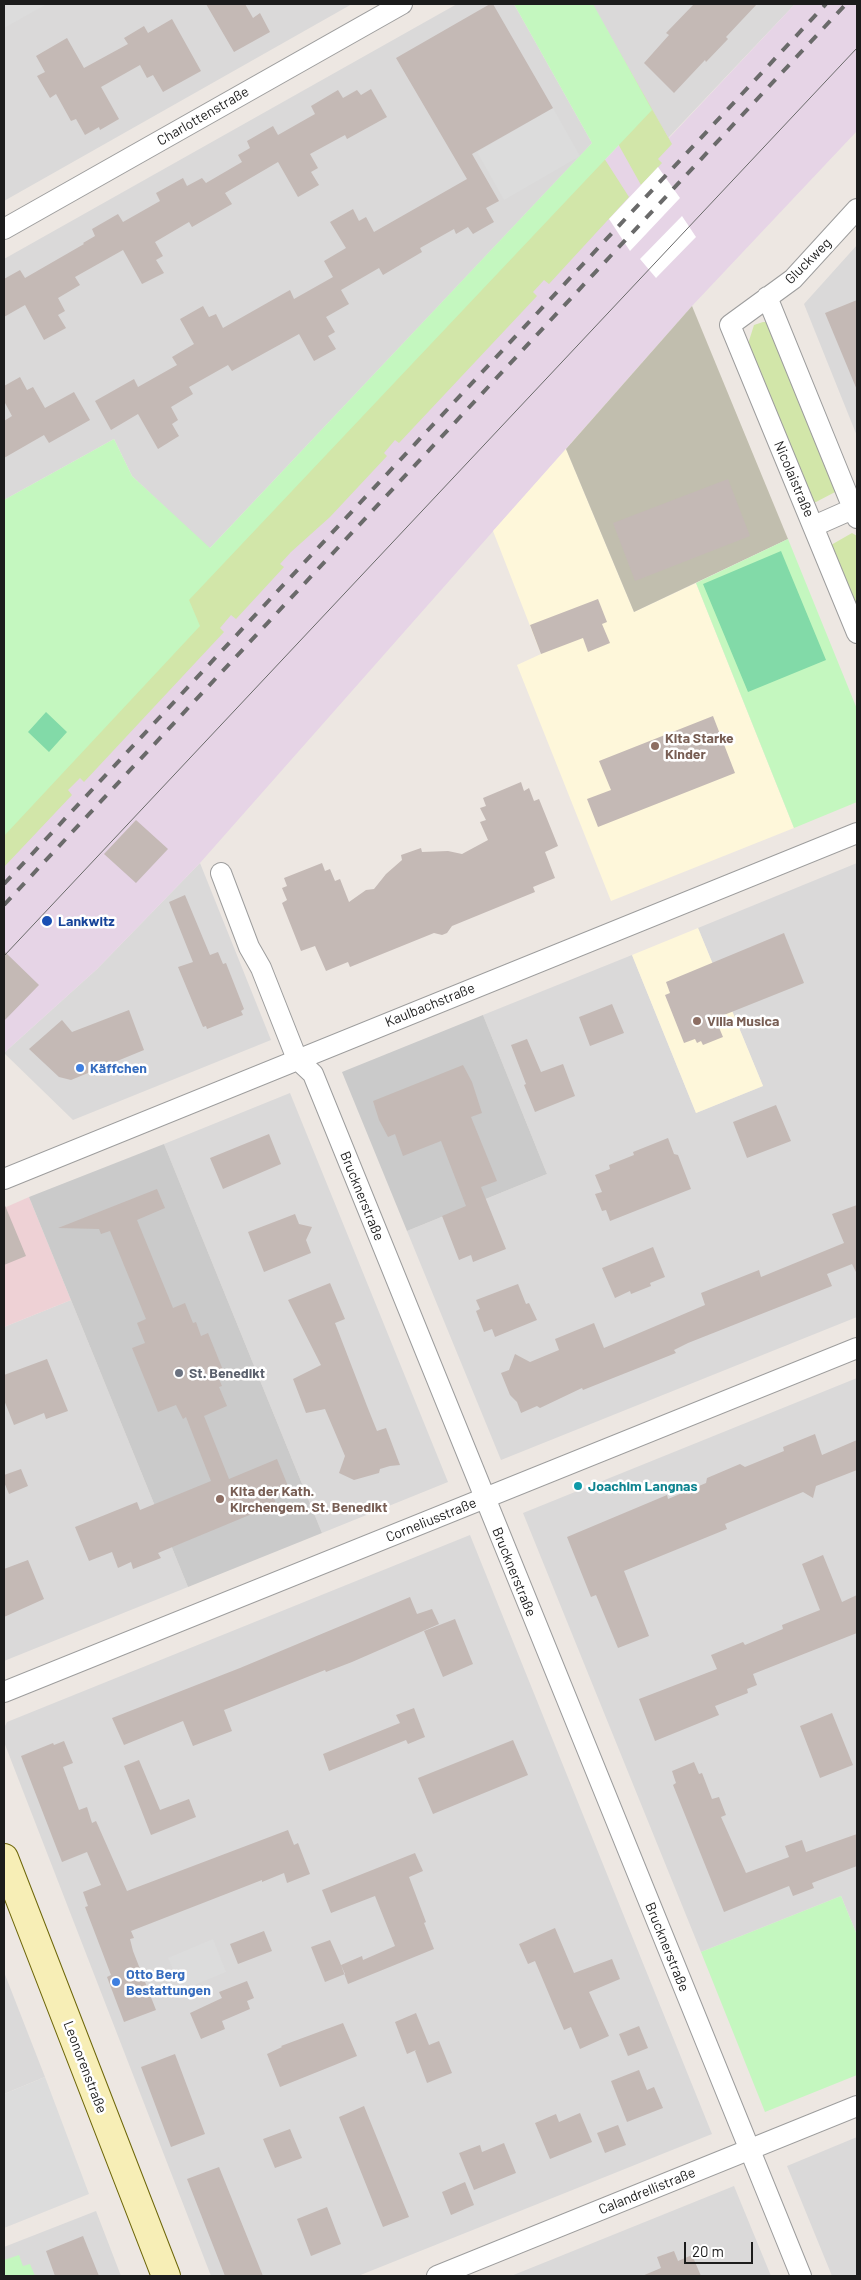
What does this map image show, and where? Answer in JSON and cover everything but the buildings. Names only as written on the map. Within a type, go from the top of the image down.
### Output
[{"type":"main road","name":"Leonorenstraße","points":[[4,1858],[166,2276]]},
{"type":"street","name":"Charlottenstraße","points":[[4,229],[402,4]]},
{"type":"street","name":"Gluckweg","points":[[730,325],[794,279],[857,209]]},
{"type":"street","points":[[767,297],[856,511],[814,526]]},
{"type":"street","name":"Nicolaistraße","points":[[730,325],[857,633]]},
{"type":"street","name":"Kaulbachstraße","points":[[4,1179],[857,832]]},
{"type":"street","name":"Brucknerstraße","points":[[221,872],[249,947],[261,968],[297,1059],[313,1074],[801,2276]]},
{"type":"street","name":"Corneliusstraße","points":[[4,1692],[857,1348]]},
{"type":"street","name":"Calandrellistraße","points":[[437,2276],[857,2106]]},
{"type":"shaded area","points":[[4,4],[352,4],[4,201]]},
{"type":"shaded area","points":[[4,4],[47,4],[4,28]]},
{"type":"shaded area","points":[[457,4],[514,4],[592,143],[209,549],[132,476],[114,439],[4,500],[4,259]]},
{"type":"shaded area","points":[[592,4],[795,4],[668,138]]},
{"type":"shaded area","points":[[795,4],[857,4],[857,131],[692,306],[200,863],[97,969],[4,1053],[4,836],[189,601],[652,110],[669,138]]},
{"type":"shaded area","points":[[553,108],[580,156],[504,200],[477,152]]},
{"type":"shaded area","points":[[857,245],[857,436],[804,304]]},
{"type":"shaded area","points":[[692,306],[788,539],[634,612],[566,449]]},
{"type":"shaded area","name":"Kita Starke Kinder","points":[[566,449],[634,612],[696,583],[794,828],[611,901],[517,665],[541,654],[493,531]]},
{"type":"shaded area","points":[[200,863],[271,1040],[73,1120],[4,1053],[97,969]]},
{"type":"shaded area","points":[[857,863],[857,1317],[501,1460],[407,1231],[547,1174],[483,1015],[632,955],[696,1113],[763,1086],[698,928]]},
{"type":"shaded area","name":"Villa Musica","points":[[698,928],[763,1086],[696,1113],[632,955]]},
{"type":"shaded area","points":[[483,1015],[547,1174],[407,1231],[342,1072]]},
{"type":"shaded area","points":[[290,1093],[448,1482],[322,1533],[164,1144]]},
{"type":"shaded area","points":[[164,1144],[322,1533],[188,1587],[29,1197]]},
{"type":"shaded area","points":[[29,1197],[71,1300],[4,1327],[4,1208]]},
{"type":"shaded area","points":[[71,1300],[188,1587],[4,1661],[4,1327]]},
{"type":"shaded area","points":[[857,1378],[857,1935],[841,1896],[701,1952],[523,1513]]},
{"type":"shaded area","points":[[470,1535],[712,2134],[358,2276],[211,2276],[4,1742],[4,1728],[7,1722]]},
{"type":"shaded area","points":[[213,1939],[226,1972],[182,1990],[168,1958]]},
{"type":"shaded area","points":[[4,1972],[45,2077],[4,2094]]},
{"type":"shaded area","points":[[45,2077],[89,2194],[4,2228],[4,2094]]},
{"type":"shaded area","points":[[857,2137],[857,2276],[832,2276],[787,2166]]},
{"type":"shaded area","points":[[734,2186],[771,2276],[511,2276]]},
{"type":"shaded area","points":[[96,2211],[121,2276],[4,2276],[4,2247]]},
{"type":"green space","points":[[514,4],[593,4],[652,110],[189,600],[200,626],[4,836],[4,500],[114,439],[132,476],[210,548],[592,143]]},
{"type":"green space","points":[[540,4],[592,4],[672,144],[658,159],[662,163],[641,185]]},
{"type":"green space","points":[[604,158],[629,197],[549,284],[544,280],[533,292],[537,296],[399,443],[395,440],[384,453],[387,456],[330,517],[291,552],[280,564],[284,567],[236,619],[231,615],[220,628],[224,632],[84,782],[80,778],[68,790],[72,795],[4,867],[4,757],[104,662]]},
{"type":"green space","points":[[768,322],[837,491],[816,502],[814,502],[748,344],[754,325]]},
{"type":"green space","points":[[852,533],[857,536],[857,611],[831,545]]},
{"type":"green space","points":[[788,539],[857,709],[857,802],[794,828],[696,583]]},
{"type":"green space","points":[[781,551],[826,660],[748,692],[703,584]]},
{"type":"green space","points":[[46,712],[67,732],[49,752],[28,732]]},
{"type":"green space","points":[[841,1896],[857,1935],[857,2075],[765,2112],[701,1952]]},
{"type":"green space","points":[[19,2255],[23,2266],[30,2264],[35,2276],[4,2276],[4,2260]]},
{"type":"pier","points":[[658,167],[680,198],[630,251],[609,219]]},
{"type":"pier","points":[[682,216],[696,237],[656,278],[640,259]]},
{"type":"tram line","points":[[4,956],[857,48]]},
{"type":"railway","points":[[4,884],[826,4]]},
{"type":"railway","points":[[4,905],[846,4]]},
{"type":"place","name":"Kita Starke Kinder","points":[[655,746]]},
{"type":"place","name":"Lankwitz","points":[[47,921]]},
{"type":"place","name":"Villa Musica","points":[[697,1021]]},
{"type":"place","name":"Käffchen","points":[[80,1068]]},
{"type":"place","name":"St. Benedikt","points":[[179,1373]]},
{"type":"place","name":"Joachim Langnas","points":[[578,1486]]},
{"type":"place","name":"Kita der Kath. Kirchengem. St. Benedikt","points":[[220,1499]]},
{"type":"place","name":"Otto Berg Bestattungen","points":[[116,1982]]}]
